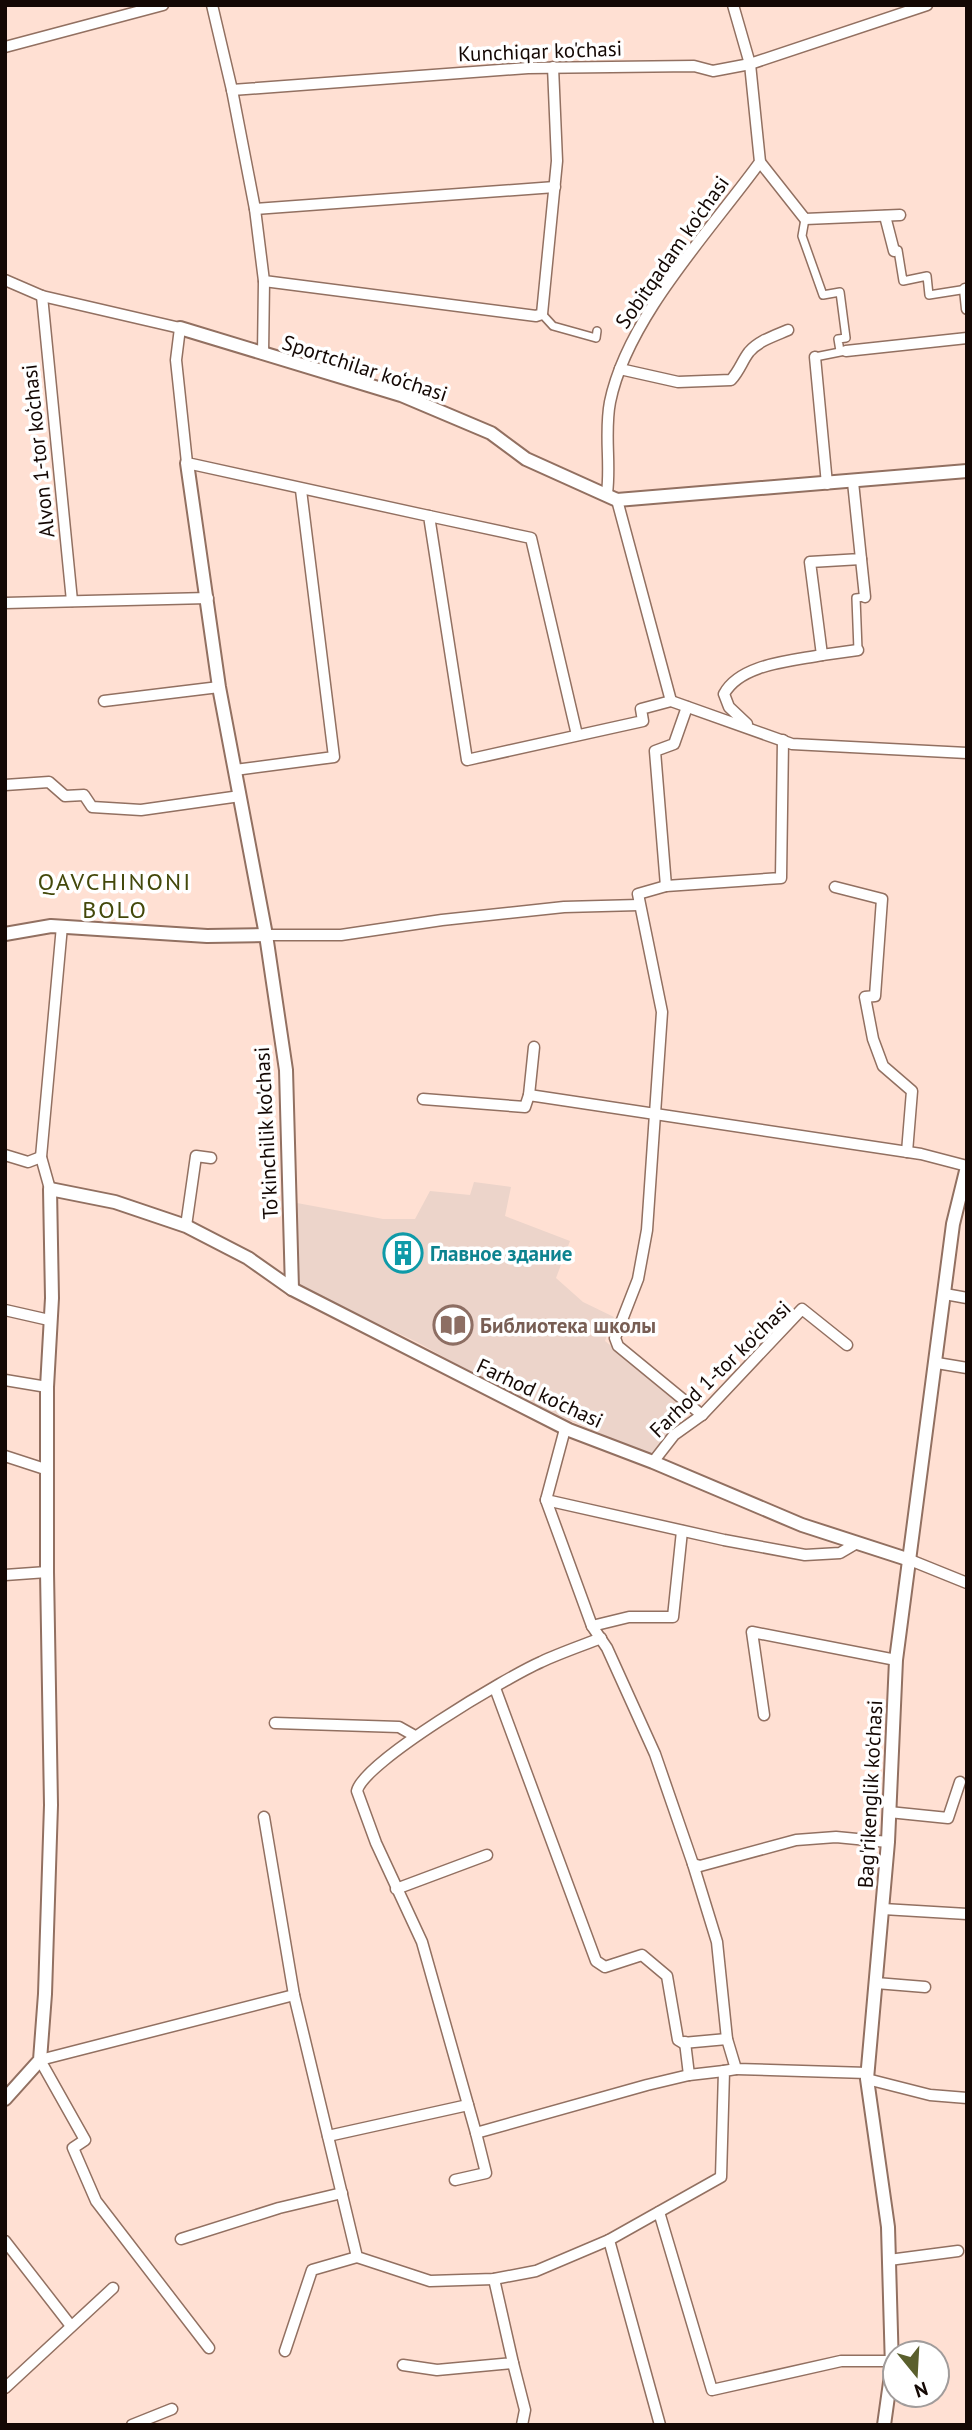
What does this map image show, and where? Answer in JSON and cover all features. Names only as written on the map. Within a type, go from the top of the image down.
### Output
[{"type":"street","points":[[5,47],[163,5]]},
{"type":"street","points":[[212,5],[256,209],[264,281],[263,354]]},
{"type":"street","points":[[733,5],[750,64],[760,162],[805,219],[802,236],[824,295],[840,292],[846,338],[838,339],[843,351]]},
{"type":"street","name":"Kunchiqar ko'chasi","points":[[232,90],[553,67],[694,66],[713,71],[750,64],[928,5]]},
{"type":"street","points":[[553,67],[557,161],[542,314],[553,326],[596,338],[597,331]]},
{"type":"street","name":"Sobitqadam ko'chasi","points":[[671,701],[612,497],[606,426],[620,369],[631,342],[688,257],[760,162]]},
{"type":"street","points":[[256,209],[555,187]]},
{"type":"street","points":[[805,219],[900,215]]},
{"type":"street","points":[[886,216],[894,251],[898,250],[903,281],[927,276],[929,295],[966,289],[967,309]]},
{"type":"street","points":[[5,280],[42,296],[180,328],[176,360],[187,463],[531,538],[577,735]]},
{"type":"street","points":[[264,281],[536,316],[542,314]]},
{"type":"street","name":"Alvon 1-tor ko‘chasi","points":[[42,296],[72,601]]},
{"type":"street","name":"Sportchilar ko‘chasi","points":[[180,328],[401,396],[491,433],[526,459],[612,497],[827,484],[967,471]]},
{"type":"street","points":[[620,369],[678,382],[731,380],[744,365],[748,354],[764,340],[788,330]]},
{"type":"street","points":[[827,484],[815,357],[843,351],[967,338]]},
{"type":"street","name":"To'kinchilik ko'chasi","points":[[187,463],[219,687],[266,935],[286,1070],[292,1289]]},
{"type":"street","points":[[752,728],[729,707],[724,694],[729,685],[742,676],[772,665],[858,650],[856,598],[865,597],[853,482]]},
{"type":"street","points":[[235,769],[334,757],[301,490]]},
{"type":"street","points":[[429,516],[467,760],[643,721],[641,709],[671,701],[792,744],[967,753]]},
{"type":"street","points":[[822,655],[810,562],[861,559]]},
{"type":"street","points":[[5,603],[208,598]]},
{"type":"street","points":[[104,701],[219,687]]},
{"type":"street","points":[[666,886],[655,751],[674,744],[687,707]]},
{"type":"street","points":[[702,1415],[618,1346],[615,1338],[638,1279],[648,1230],[662,1012],[638,894],[666,886],[781,878],[783,740]]},
{"type":"street","points":[[5,785],[49,782],[65,796],[84,795],[92,807],[141,810],[240,796]]},
{"type":"street","points":[[835,887],[882,898],[875,996],[865,997],[866,1009],[883,1066],[912,1091],[907,1152]]},
{"type":"street","points":[[5,933],[62,926],[207,936],[341,935],[550,908],[639,905]]},
{"type":"street","points":[[62,926],[41,1157],[50,1189],[47,1572],[51,1805],[40,2060],[85,2140],[73,2148],[96,2201],[209,2348]]},
{"type":"street","points":[[423,1099],[525,1107],[529,1095],[534,1047]]},
{"type":"street","points":[[529,1095],[907,1152],[967,1166]]},
{"type":"street","points":[[5,1155],[29,1162],[41,1157]]},
{"type":"street","points":[[187,1226],[196,1157],[211,1158]]},
{"type":"street","name":"Bag'rikenglik ko'chasi","points":[[891,2339],[888,2227],[867,2076],[888,1842],[896,1660],[957,1202],[967,1166]]},
{"type":"street","name":"Farhod ko'chasi","points":[[50,1189],[115,1202],[187,1226],[248,1258],[292,1289],[565,1429],[653,1462],[802,1525],[910,1560]]},
{"type":"street","points":[[945,1294],[967,1298]]},
{"type":"street","name":"Farhod 1-tor ko'chasi","points":[[653,1462],[674,1435],[702,1415],[802,1309],[847,1345]]},
{"type":"street","points":[[5,1310],[49,1320]]},
{"type":"street","points":[[937,1363],[967,1368]]},
{"type":"street","points":[[5,1380],[47,1387]]},
{"type":"street","points":[[565,1429],[546,1500],[592,1626],[601,1637],[655,1755],[694,1864],[717,1942],[727,2039],[736,2069]]},
{"type":"street","points":[[5,1456],[48,1470]]},
{"type":"street","points":[[546,1500],[805,1555],[840,1553],[857,1543]]},
{"type":"street","points":[[592,1626],[629,1617],[673,1617],[682,1531]]},
{"type":"street","points":[[910,1560],[967,1583]]},
{"type":"street","points":[[5,1575],[47,1572]]},
{"type":"street","points":[[764,1715],[752,1632],[896,1660]]},
{"type":"street","points":[[455,2180],[485,2173],[476,2133],[422,1942],[357,1791],[369,1773],[415,1736],[539,1662],[601,1637]]},
{"type":"street","points":[[495,1688],[596,1961],[605,1967],[642,1955],[664,1971],[678,2040],[685,2042],[727,2039]]},
{"type":"street","points":[[275,1723],[399,1727],[415,1736]]},
{"type":"street","points":[[889,1812],[948,1818],[960,1782]]},
{"type":"street","points":[[264,1817],[294,1995],[357,2257]]},
{"type":"street","points":[[694,1864],[700,1866],[796,1840],[836,1837],[888,1842]]},
{"type":"street","points":[[397,1889],[487,1855]]},
{"type":"street","points":[[883,1909],[967,1913]]},
{"type":"street","points":[[876,1983],[925,1987]]},
{"type":"street","points":[[5,2099],[40,2060],[294,1995]]},
{"type":"street","points":[[685,2042],[689,2075]]},
{"type":"street","points":[[476,2133],[689,2075],[736,2069],[867,2076],[930,2095],[967,2098]]},
{"type":"street","points":[[285,2351],[312,2270],[357,2257],[430,2281],[494,2279],[536,2271],[609,2240],[721,2178],[724,2071]]},
{"type":"street","points":[[328,2136],[468,2105]]},
{"type":"street","points":[[181,2239],[342,2193]]},
{"type":"street","points":[[659,2212],[712,2390],[841,2361],[881,2361]]},
{"type":"street","points":[[609,2240],[660,2425]]},
{"type":"street","points":[[5,2241],[71,2326]]},
{"type":"street","points":[[889,2260],[958,2250]]},
{"type":"street","points":[[494,2279],[525,2410],[522,2425]]},
{"type":"street","points":[[5,2388],[113,2288]]},
{"type":"street","points":[[403,2365],[437,2370],[513,2363]]},
{"type":"street","points":[[132,2425],[172,2409]]},
{"type":"shaded area","points":[[474,1182],[511,1187],[505,1216],[570,1241],[556,1278],[583,1302],[614,1317],[605,1341],[690,1409],[653,1456],[516,1398],[417,1342],[295,1285],[297,1203],[383,1219],[415,1219],[430,1191],[470,1195]]},
{"type":"place","name":"Главное здание","points":[[403,1253]]},
{"type":"place","name":"Библиотека школы","points":[[453,1325]]},
{"type":"district","name":"QAVCHINONI BOLO","points":[[115,895]]}]
